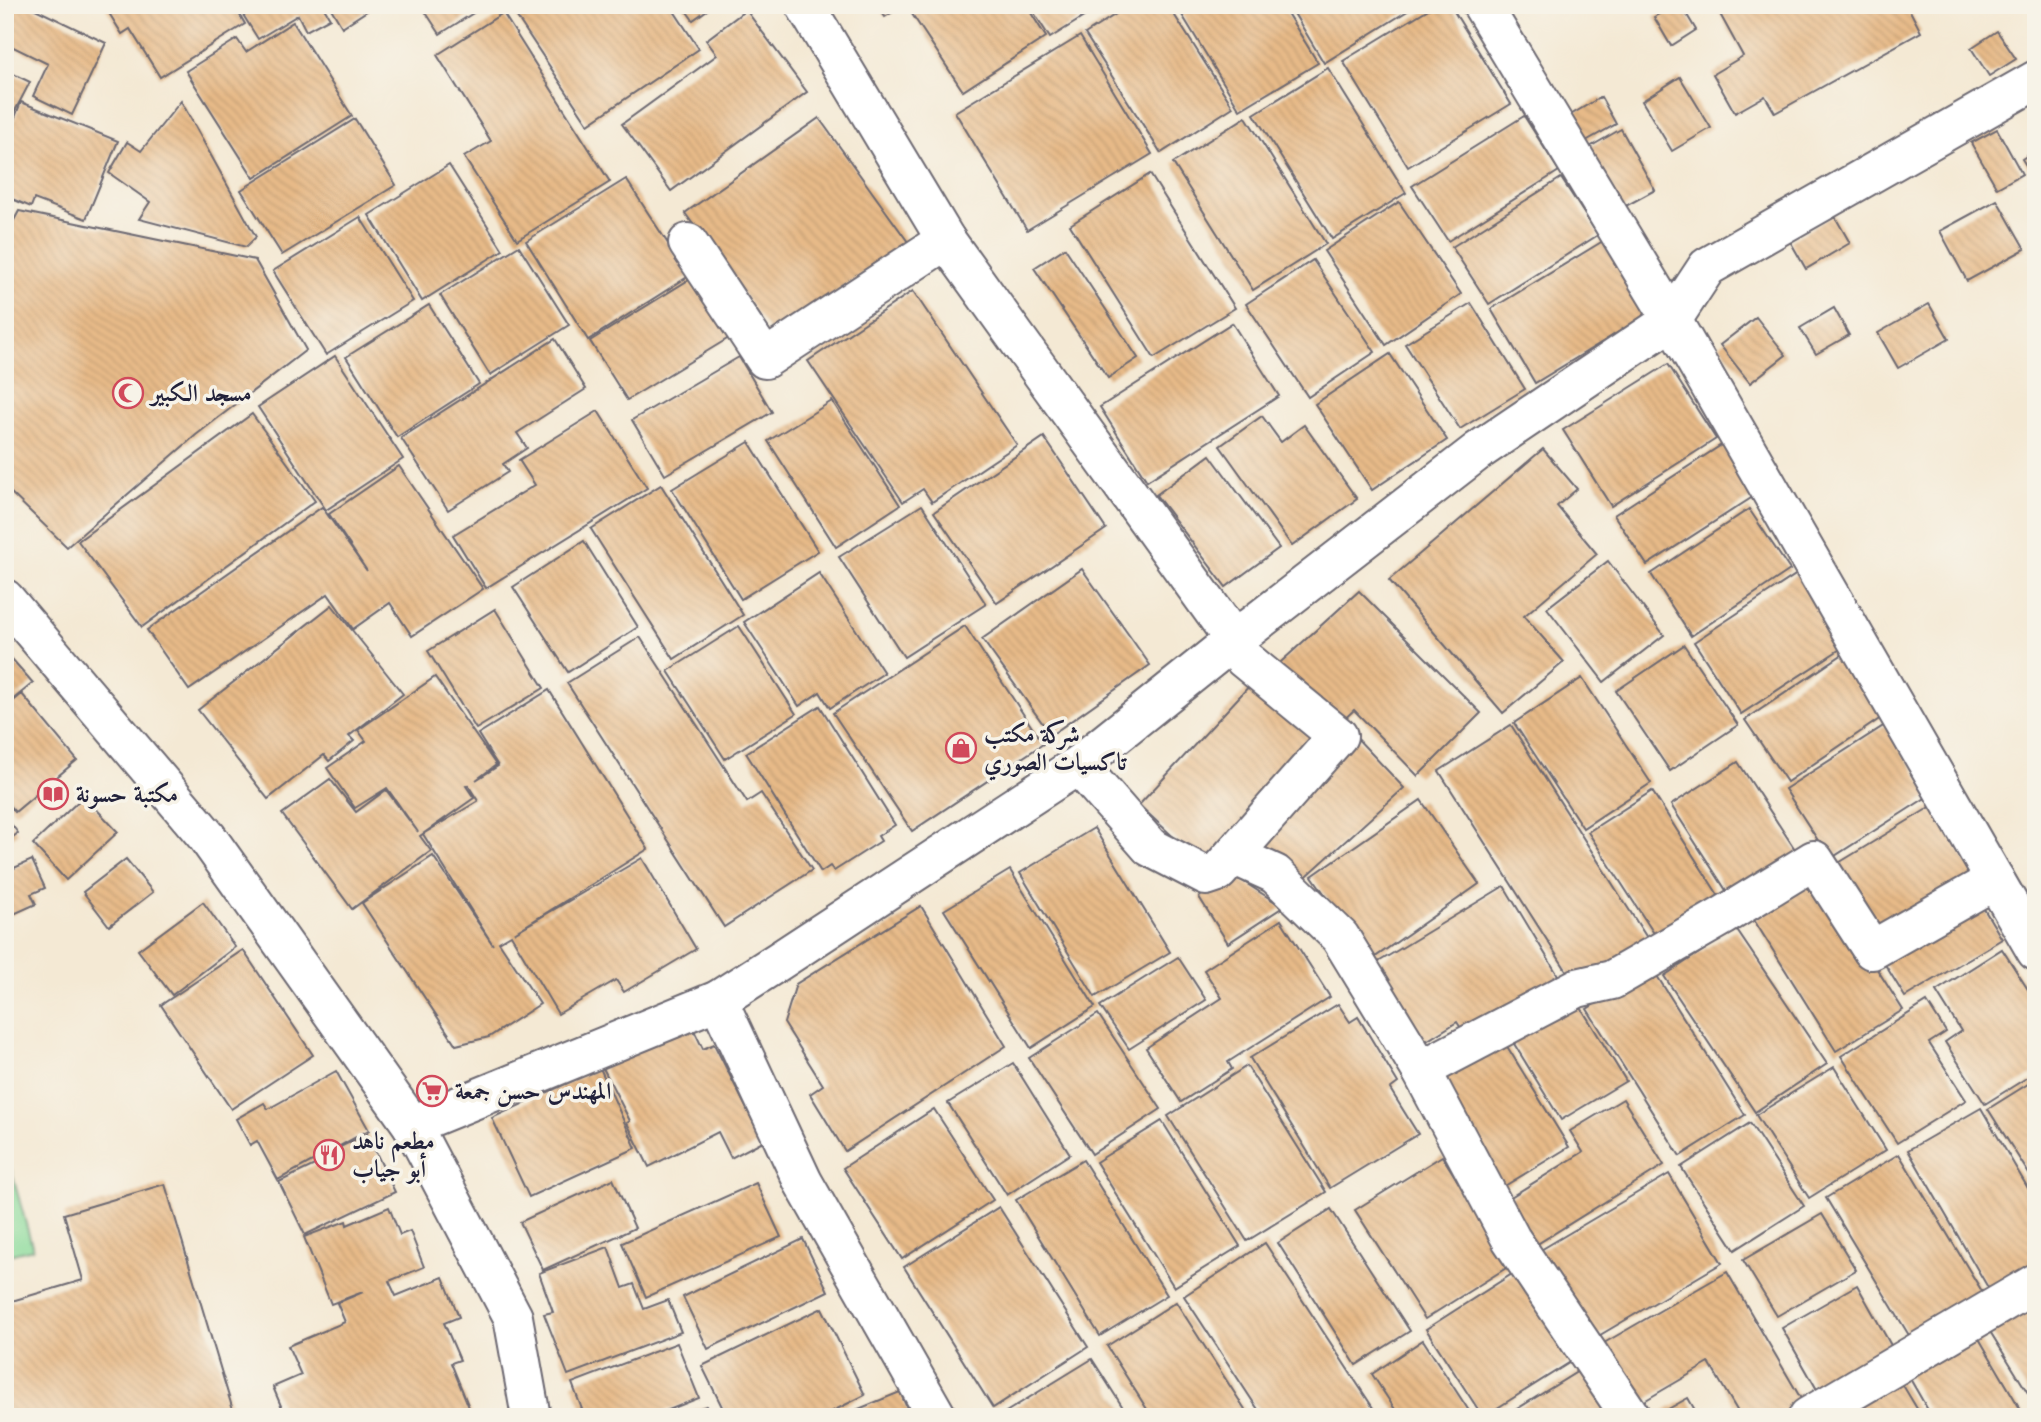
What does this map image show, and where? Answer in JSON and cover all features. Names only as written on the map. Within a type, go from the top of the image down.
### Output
[{"type":"street","points":[[805,5],[946,240],[1234,640],[1243,658],[1338,736],[1218,872],[1206,876],[1150,847],[1078,765]]},
{"type":"street","points":[[1482,5],[1672,320],[2036,951]]},
{"type":"street","points":[[412,1125],[718,1000],[1078,765],[1234,640],[1479,451],[1672,320],[1707,267],[2036,80]]},
{"type":"street","points":[[688,243],[765,359],[946,240]]},
{"type":"street","points":[[5,599],[207,837],[412,1125],[513,1317],[531,1417]]},
{"type":"street","points":[[1233,855],[1275,874],[1340,937],[1421,1070],[1511,1239],[1631,1417]]},
{"type":"street","points":[[1421,1070],[1577,988],[1612,980],[1814,860],[1872,950],[1995,880]]},
{"type":"street","points":[[718,1000],[803,1182],[937,1417]]},
{"type":"street","points":[[1809,1416],[2036,1283]]},
{"type":"green space","points":[[5,1148],[33,1249],[5,1256]]},
{"type":"building","points":[[10,5],[27,5],[106,43],[72,115],[33,96],[48,64],[5,43],[5,15]]},
{"type":"building","points":[[104,5],[234,5],[245,24],[160,77],[130,29],[122,34]]},
{"type":"building","points":[[237,5],[322,5],[330,18],[306,31],[298,15],[258,39]]},
{"type":"building","points":[[329,5],[376,5],[342,27]]},
{"type":"building","points":[[421,5],[486,5],[440,34]]},
{"type":"building","points":[[522,5],[670,5],[699,49],[588,124],[513,11]]},
{"type":"building","points":[[682,5],[714,5],[693,20]]},
{"type":"building","points":[[877,5],[904,5],[885,17]]},
{"type":"building","points":[[925,5],[1026,5],[1046,37],[963,91],[912,14]]},
{"type":"building","points":[[1029,5],[1103,5],[1050,38]]},
{"type":"building","points":[[1130,5],[1168,5],[1233,107],[1161,153],[1085,34]]},
{"type":"building","points":[[1176,5],[1282,5],[1318,63],[1240,110]]},
{"type":"building","points":[[1289,5],[1417,5],[1324,63]]},
{"type":"building","points":[[1435,5],[1450,5],[1511,104],[1408,167],[1343,61]]},
{"type":"building","points":[[1674,5],[1681,5],[1696,30],[1671,46],[1654,17]]},
{"type":"building","points":[[1715,5],[1907,5],[1921,32],[1775,113],[1765,96],[1735,113],[1713,74],[1743,56]]},
{"type":"building","points":[[746,10],[807,92],[671,191],[622,124],[717,55],[706,40]]},
{"type":"building","points":[[503,13],[610,182],[517,240],[464,157],[491,141],[437,55]]},
{"type":"building","points":[[293,22],[352,116],[254,178],[186,71],[237,39],[246,52]]},
{"type":"building","points":[[1997,31],[2016,59],[1989,76],[1971,48]]},
{"type":"building","points":[[1080,36],[1152,154],[1027,230],[955,112]]},
{"type":"building","points":[[1328,68],[1406,193],[1332,239],[1254,114]]},
{"type":"building","points":[[5,70],[30,82],[5,130]]},
{"type":"building","points":[[1680,77],[1711,128],[1672,151],[1642,101]]},
{"type":"building","points":[[1601,97],[1616,124],[1577,146],[1562,120]]},
{"type":"building","points":[[181,101],[256,237],[246,247],[139,219],[150,202],[109,173],[127,142],[141,151]]},
{"type":"building","points":[[21,102],[118,141],[86,219],[34,199],[31,207],[5,196],[5,143]]},
{"type":"building","points":[[1524,116],[1559,171],[1448,241],[1412,186]]},
{"type":"building","points":[[1246,117],[1326,244],[1253,290],[1173,163]]},
{"type":"building","points":[[819,118],[908,242],[774,337],[685,213]]},
{"type":"building","points":[[355,119],[396,185],[282,255],[241,190]]},
{"type":"building","points":[[1621,129],[1655,190],[1615,212],[1581,152]]},
{"type":"building","points":[[1997,129],[2022,174],[1997,188],[1971,143]]},
{"type":"building","points":[[2036,150],[2036,181],[2022,159]]},
{"type":"building","points":[[449,165],[503,250],[422,301],[369,215]]},
{"type":"building","points":[[1150,174],[1235,308],[1154,358],[1070,225]]},
{"type":"building","points":[[1561,178],[1598,235],[1489,304],[1452,247]]},
{"type":"building","points":[[626,179],[689,276],[588,340],[526,241]]},
{"type":"building","points":[[1997,200],[2025,249],[1967,281],[1940,231]]},
{"type":"building","points":[[1399,202],[1461,294],[1386,345],[1324,251]]},
{"type":"building","name":"مسجد الكبير","points":[[19,211],[255,260],[306,350],[196,435],[67,547],[5,487],[5,237]]},
{"type":"building","points":[[1834,215],[1850,243],[1806,269],[1790,241]]},
{"type":"building","points":[[360,217],[413,301],[326,355],[273,271]]},
{"type":"building","points":[[1603,241],[1648,314],[1535,383],[1491,309]]},
{"type":"building","points":[[519,246],[569,325],[490,375],[440,295]]},
{"type":"building","points":[[1065,248],[1138,358],[1108,378],[1034,268]]},
{"type":"building","points":[[1313,260],[1375,352],[1308,397],[1246,304]]},
{"type":"building","points":[[700,273],[737,333],[627,400],[590,341]]},
{"type":"building","points":[[913,291],[1017,445],[932,502],[923,489],[903,502],[808,361]]},
{"type":"building","points":[[1471,303],[1525,389],[1460,429],[1405,344]]},
{"type":"building","points":[[1929,304],[1949,339],[1898,368],[1878,333]]},
{"type":"building","points":[[429,305],[479,384],[397,437],[346,357]]},
{"type":"building","points":[[1834,308],[1849,335],[1816,354],[1800,328]]},
{"type":"building","points":[[1756,317],[1786,355],[1750,383],[1720,345]]},
{"type":"building","points":[[1232,323],[1279,396],[1147,481],[1100,407]]},
{"type":"building","points":[[555,339],[586,389],[517,433],[527,448],[503,464],[508,472],[448,510],[401,438]]},
{"type":"building","points":[[1390,354],[1447,440],[1372,490],[1315,404]]},
{"type":"building","points":[[335,356],[403,459],[326,510],[258,407]]},
{"type":"building","points":[[739,357],[772,412],[665,475],[632,420]]},
{"type":"building","points":[[1668,364],[1716,439],[1611,506],[1563,430]]},
{"type":"building","points":[[832,401],[900,505],[836,547],[768,441]]},
{"type":"building","points":[[598,411],[647,488],[486,588],[453,535],[535,485],[519,460]]},
{"type":"building","points":[[252,414],[315,501],[142,627],[78,541]]},
{"type":"building","points":[[1262,416],[1281,442],[1304,425],[1357,499],[1292,546],[1220,446]]},
{"type":"building","points":[[1044,437],[1106,529],[997,603],[934,512]]},
{"type":"building","points":[[749,442],[818,551],[741,599],[672,489]]},
{"type":"building","points":[[1726,442],[1759,493],[1647,565],[1614,515]]},
{"type":"building","points":[[1543,449],[1577,489],[1557,506],[1597,554],[1524,616],[1564,662],[1503,713],[1389,580]]},
{"type":"building","points":[[1210,455],[1279,548],[1226,587],[1156,495]]},
{"type":"building","points":[[399,466],[483,589],[412,636],[390,603],[353,629],[328,594],[189,690],[147,630],[322,507],[367,571],[329,514]]},
{"type":"building","points":[[661,485],[743,615],[674,659],[591,529]]},
{"type":"building","points":[[922,505],[986,604],[904,657],[839,557]]},
{"type":"building","points":[[1749,509],[1790,570],[1691,636],[1651,574]]},
{"type":"building","points":[[584,541],[638,627],[568,672],[513,587]]},
{"type":"building","points":[[1608,561],[1664,635],[1604,682],[1547,608]]},
{"type":"building","points":[[1082,569],[1150,665],[1051,735],[982,639]]},
{"type":"building","points":[[1800,572],[1848,644],[1741,714],[1694,642]]},
{"type":"building","points":[[819,573],[884,673],[830,708],[820,692],[799,706],[744,622]]},
{"type":"building","points":[[1359,591],[1481,713],[1418,776],[1354,710],[1336,727],[1271,671]]},
{"type":"building","points":[[332,605],[403,694],[349,736],[354,741],[329,761],[324,755],[268,799],[198,710]]},
{"type":"building","points":[[495,609],[544,688],[476,729],[428,651]]},
{"type":"building","points":[[739,626],[796,714],[725,759],[668,671]]},
{"type":"building","points":[[965,626],[1043,744],[912,831],[833,713]]},
{"type":"building","points":[[640,637],[747,802],[761,793],[812,870],[724,927],[567,683]]},
{"type":"building","points":[[1684,645],[1738,725],[1670,771],[1616,691]]},
{"type":"building","points":[[1849,650],[1891,711],[1787,782],[1745,720]]},
{"type":"building","points":[[5,651],[33,683],[5,706]]},
{"type":"building","points":[[435,677],[496,765],[476,780],[498,766],[478,734],[549,690],[648,849],[514,933],[642,858],[696,949],[624,992],[616,980],[558,1014],[511,935],[499,942],[540,1004],[489,1037],[456,1045],[362,903],[433,856],[493,945],[423,834],[478,801],[468,785],[466,786],[474,798],[420,836],[431,851],[352,909],[282,814],[330,779],[356,812],[386,790],[418,832],[387,788],[355,808],[327,768],[366,741],[358,730]]},
{"type":"building","points":[[1582,678],[1651,783],[1583,828],[1514,723]]},
{"type":"building","points":[[1252,683],[1323,747],[1209,870],[1139,805]]},
{"type":"building","points":[[22,694],[77,760],[15,812],[5,801],[5,708]]},
{"type":"building","points":[[820,706],[895,825],[878,836],[881,841],[834,871],[830,866],[821,872],[746,753]]},
{"type":"building","points":[[1511,725],[1649,941],[1577,987],[1439,771]]},
{"type":"building","points":[[1885,725],[1930,795],[1830,859],[1785,789]]},
{"type":"building","points":[[1353,734],[1404,788],[1298,884],[1253,841]]},
{"type":"building","points":[[1738,762],[1800,857],[1733,901],[1671,805]]},
{"type":"building","points":[[1652,791],[1720,898],[1657,938],[1588,832]]},
{"type":"building","points":[[84,796],[118,832],[66,880],[33,844]]},
{"type":"building","points":[[1421,800],[1479,884],[1371,960],[1312,876]]},
{"type":"building","points":[[1932,806],[1978,881],[1878,942],[1832,867]]},
{"type":"building","points":[[5,816],[18,833],[5,843]]},
{"type":"building","points":[[1094,828],[1170,952],[1095,997],[1020,873]]},
{"type":"building","points":[[126,859],[153,892],[109,926],[83,892]]},
{"type":"building","points":[[32,860],[45,888],[31,894],[36,904],[5,918],[5,872]]},
{"type":"building","points":[[1010,870],[1095,1007],[1031,1048],[944,910]]},
{"type":"building","points":[[1233,875],[1283,907],[1228,943],[1199,897]]},
{"type":"building","points":[[1819,878],[1903,1010],[1836,1051],[1754,920]]},
{"type":"building","points":[[1504,886],[1562,982],[1468,1039],[1457,1022],[1423,1043],[1375,964]]},
{"type":"building","points":[[1975,894],[2002,939],[1905,997],[1878,953]]},
{"type":"building","points":[[203,902],[235,947],[172,995],[138,950]]},
{"type":"building","points":[[921,906],[1006,1046],[845,1151],[810,1094],[823,1085],[784,1023],[796,984]]},
{"type":"building","points":[[1281,920],[1330,997],[1228,1062],[1232,1069],[1181,1102],[1146,1048],[1222,998],[1204,970]]},
{"type":"building","points":[[1736,929],[1827,1064],[1755,1112],[1664,976]]},
{"type":"building","points":[[2002,949],[2036,1002],[2036,1072],[1985,1104],[1945,1042],[1961,1031],[1936,991]]},
{"type":"building","points":[[243,950],[313,1055],[231,1109],[161,1005]]},
{"type":"building","points":[[1178,957],[1206,1000],[1129,1049],[1100,1006]]},
{"type":"building","points":[[1652,968],[1745,1115],[1680,1156],[1587,1009]]},
{"type":"building","points":[[1572,993],[1626,1081],[1561,1120],[1508,1034]]},
{"type":"building","points":[[1927,1002],[1946,1032],[1929,1043],[1966,1100],[1897,1143],[1841,1056]]},
{"type":"building","points":[[1338,1004],[1350,1022],[1358,1017],[1398,1083],[1390,1089],[1418,1134],[1330,1188],[1250,1058]]},
{"type":"building","points":[[1098,1014],[1161,1109],[1092,1154],[1029,1058]]},
{"type":"building","points":[[691,1024],[703,1049],[714,1044],[763,1141],[731,1158],[718,1132],[649,1167],[627,1123],[630,1121],[603,1068]]},
{"type":"building","points":[[1500,1035],[1569,1147],[1503,1187],[1434,1075]]},
{"type":"building","points":[[1013,1063],[1070,1154],[1007,1195],[948,1103]]},
{"type":"building","points":[[1247,1066],[1326,1192],[1247,1241],[1168,1116]]},
{"type":"building","points":[[1834,1067],[1886,1150],[1809,1198],[1756,1115]]},
{"type":"building","points":[[600,1068],[636,1148],[529,1197],[492,1118]]},
{"type":"building","points":[[336,1071],[369,1130],[278,1180],[257,1141],[250,1145],[236,1119],[264,1103],[268,1109]]},
{"type":"building","points":[[2036,1079],[2036,1185],[1988,1109]]},
{"type":"building","points":[[1623,1099],[1664,1165],[1534,1246],[1506,1200],[1583,1152],[1570,1131]]},
{"type":"building","points":[[1981,1108],[2036,1202],[2036,1265],[1990,1291],[1908,1150]]},
{"type":"building","points":[[934,1109],[993,1200],[902,1259],[843,1168]]},
{"type":"building","points":[[1162,1121],[1240,1246],[1174,1287],[1096,1162]]},
{"type":"building","points":[[1750,1123],[1804,1206],[1735,1250],[1681,1167]]},
{"type":"building","points":[[367,1134],[395,1192],[305,1235],[279,1182],[342,1152],[340,1147]]},
{"type":"building","points":[[1899,1154],[1983,1293],[1910,1337],[1826,1198]]},
{"type":"building","points":[[1442,1156],[1511,1265],[1425,1319],[1355,1210]]},
{"type":"building","points":[[1083,1160],[1167,1295],[1100,1336],[1016,1200]]},
{"type":"building","points":[[1669,1174],[1722,1263],[1595,1338],[1534,1254]]},
{"type":"building","points":[[613,1179],[635,1228],[543,1270],[520,1222]]},
{"type":"building","points":[[756,1183],[781,1237],[646,1297],[622,1243]]},
{"type":"building","points":[[165,1184],[235,1417],[5,1417],[5,1303],[83,1280],[64,1214]]},
{"type":"building","points":[[389,1207],[400,1235],[410,1231],[424,1267],[389,1281],[396,1296],[443,1277],[459,1317],[444,1323],[460,1360],[451,1363],[473,1417],[276,1417],[284,1413],[273,1387],[301,1375],[288,1346],[345,1322],[337,1303],[363,1292],[331,1304],[304,1237],[346,1221],[347,1225]]},
{"type":"building","points":[[999,1207],[1088,1347],[993,1408],[904,1267]]},
{"type":"building","points":[[1331,1209],[1410,1331],[1356,1365],[1278,1243]]},
{"type":"building","points":[[1822,1214],[1856,1270],[1777,1316],[1743,1260]]},
{"type":"building","points":[[803,1239],[828,1291],[708,1349],[683,1297]]},
{"type":"building","points":[[1265,1243],[1379,1417],[1263,1417],[1184,1296]]},
{"type":"building","points":[[608,1247],[623,1288],[634,1284],[644,1309],[668,1300],[681,1332],[568,1375],[544,1314],[553,1312],[539,1273]]},
{"type":"building","points":[[1523,1267],[1580,1356],[1483,1417],[1426,1329]]},
{"type":"building","points":[[1727,1272],[1804,1404],[1781,1417],[1741,1417],[1709,1363],[1639,1404],[1604,1343]]},
{"type":"building","points":[[1857,1285],[1893,1349],[1819,1393],[1782,1328]]},
{"type":"building","points":[[2036,1295],[2036,1406],[1986,1325]]},
{"type":"building","points":[[1176,1302],[1250,1417],[1152,1417],[1107,1346]]},
{"type":"building","points":[[822,1308],[865,1395],[821,1417],[762,1417],[760,1412],[750,1417],[727,1417],[702,1366]]},
{"type":"building","points":[[1974,1330],[2025,1417],[1932,1417],[1905,1370]]},
{"type":"building","points":[[1423,1340],[1473,1417],[1400,1417],[1372,1374]]},
{"type":"building","points":[[677,1343],[699,1398],[651,1417],[585,1417],[572,1383]]},
{"type":"building","points":[[1092,1359],[1129,1417],[1002,1417],[1001,1415]]},
{"type":"building","points":[[1585,1367],[1616,1417],[1504,1417]]},
{"type":"building","points":[[1898,1377],[1922,1417],[1832,1417]]},
{"type":"building","points":[[900,1392],[911,1417],[839,1417]]},
{"type":"building","points":[[1688,1398],[1699,1417],[1654,1417]]},
{"type":"building","points":[[706,1406],[710,1417],[676,1417],[676,1416]]},
{"type":"place","name":"مسجد الكبير","points":[[128,393]]},
{"type":"place","name":"شركة مكتب تاكسيات الصوري","points":[[961,748]]},
{"type":"place","name":"مكتبة حسونة","points":[[53,794]]},
{"type":"place","name":"المهندس حسن جمعة","points":[[432,1091]]},
{"type":"place","name":"مطعم ناهد أبو جياب","points":[[329,1155]]}]
